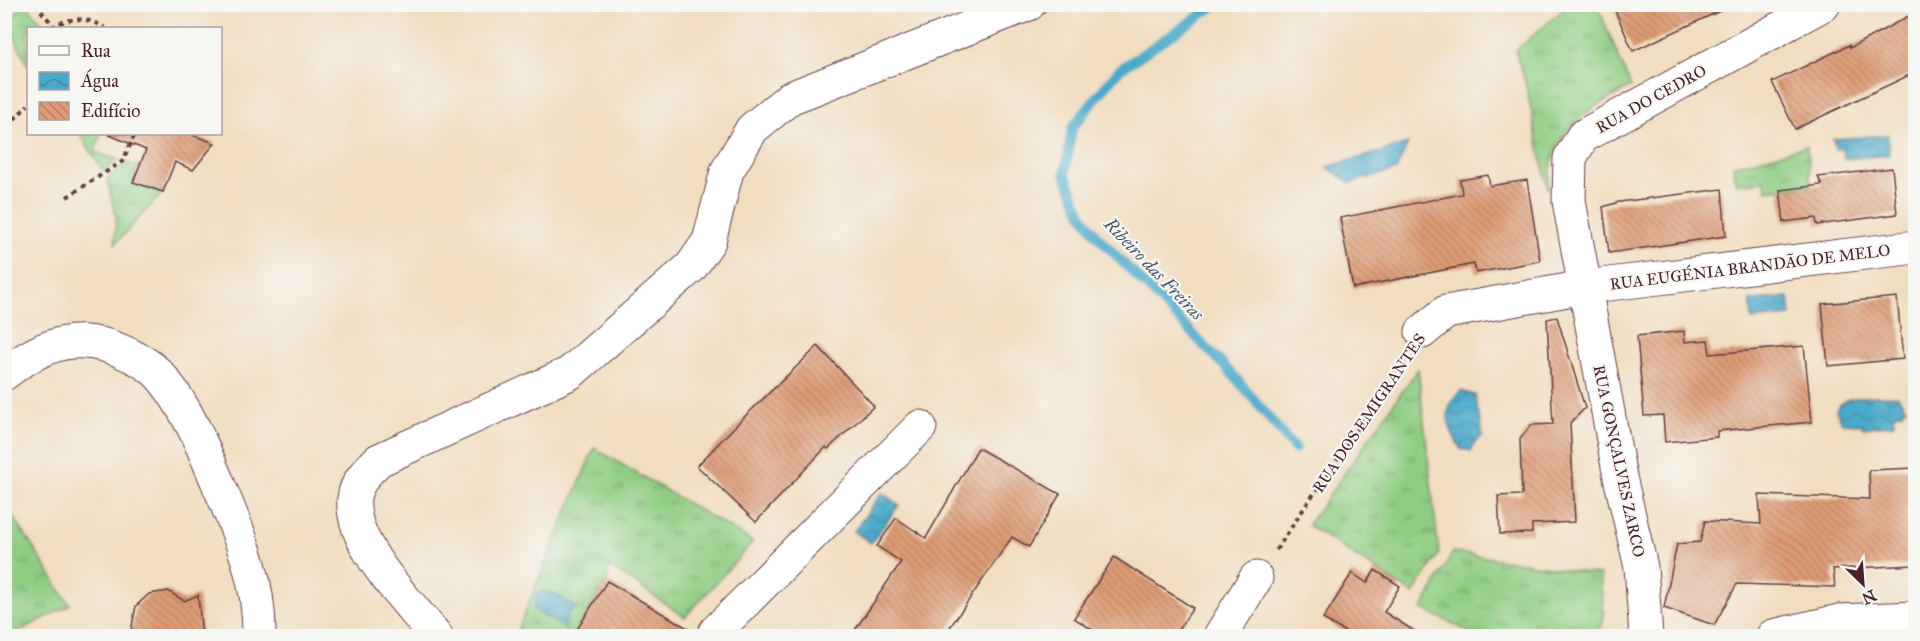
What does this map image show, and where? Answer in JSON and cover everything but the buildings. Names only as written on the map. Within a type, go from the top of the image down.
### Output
[{"type":"street","points":[[436,636],[368,550],[356,522],[354,498],[364,475],[379,460],[570,373],[691,267],[709,241],[727,171],[752,129],[790,98],[1029,4]]},
{"type":"street","name":"RUA DO CEDRO","points":[[1584,287],[1569,201],[1570,158],[1583,136],[1824,4]]},
{"type":"street","name":"RUA EUGÉNIA BRANDÃO DE MELO","points":[[1584,287],[1916,247]]},
{"type":"street","name":"RUA DOS EMIGRANTES","points":[[1422,332],[1446,312],[1584,287]]},
{"type":"street","name":"RUA GONÇALVES ZARCO","points":[[1584,287],[1620,477],[1641,567],[1646,636]]},
{"type":"street","points":[[4,375],[27,356],[60,342],[81,341],[111,345],[138,359],[162,378],[196,431],[241,538],[259,599],[259,636]]},
{"type":"street","points":[[714,636],[715,632],[920,427]]},
{"type":"street","points":[[1220,636],[1256,578]]},
{"type":"street","points":[[1773,636],[1839,621],[1916,618]]},
{"type":"path","points":[[35,4],[53,27],[69,20],[84,20],[102,27]]},
{"type":"path","points":[[8,126],[27,106]]},
{"type":"path","points":[[67,197],[123,161],[135,135]]},
{"type":"path","name":"RUA DOS EMIGRANTES","points":[[1256,578],[1422,332]]},
{"type":"green space","points":[[22,5],[27,5],[41,22],[37,27],[27,27],[27,64],[8,24]]},
{"type":"green space","points":[[1563,5],[1597,5],[1631,87],[1597,105],[1572,125],[1562,137],[1550,169],[1548,190],[1525,81],[1515,51],[1564,9]]},
{"type":"green space","points":[[81,135],[101,135],[95,152],[119,160],[103,171]]},
{"type":"green space","points":[[1807,146],[1811,186],[1766,190],[1765,181],[1737,184],[1733,166]]},
{"type":"green space","points":[[126,163],[139,166],[133,182],[163,192],[115,244],[116,218],[107,179]]},
{"type":"green space","points":[[1418,369],[1439,554],[1413,594],[1308,525]]},
{"type":"green space","points":[[594,448],[753,542],[685,617],[609,566],[607,581],[573,636],[515,636]]},
{"type":"green space","points":[[4,502],[70,605],[10,636],[4,636]]},
{"type":"green space","points":[[1453,552],[1600,575],[1604,617],[1599,636],[1478,636],[1422,609]]},
{"type":"water","points":[[1888,135],[1889,155],[1844,159],[1843,148],[1835,149],[1833,139]]},
{"type":"water","points":[[1408,144],[1396,170],[1350,183],[1327,167]]},
{"type":"water","points":[[1789,297],[1791,316],[1752,320],[1750,300]]},
{"type":"water","points":[[1461,391],[1475,395],[1483,437],[1476,441],[1471,451],[1461,449],[1448,419],[1450,405]]},
{"type":"water","points":[[1898,396],[1906,408],[1902,413],[1894,414],[1894,424],[1863,428],[1862,424],[1842,423],[1836,411],[1839,405],[1854,398]]},
{"type":"water","points":[[882,493],[899,505],[871,543],[854,531]]},
{"type":"water","points":[[541,591],[554,593],[577,608],[568,613],[565,628],[534,610],[536,595]]},
{"type":"waterway","name":"Ribeiro das Freiras","points":[[1217,4],[1119,70],[1072,128],[1065,174],[1082,214],[1097,236],[1236,378],[1295,449]]}]
